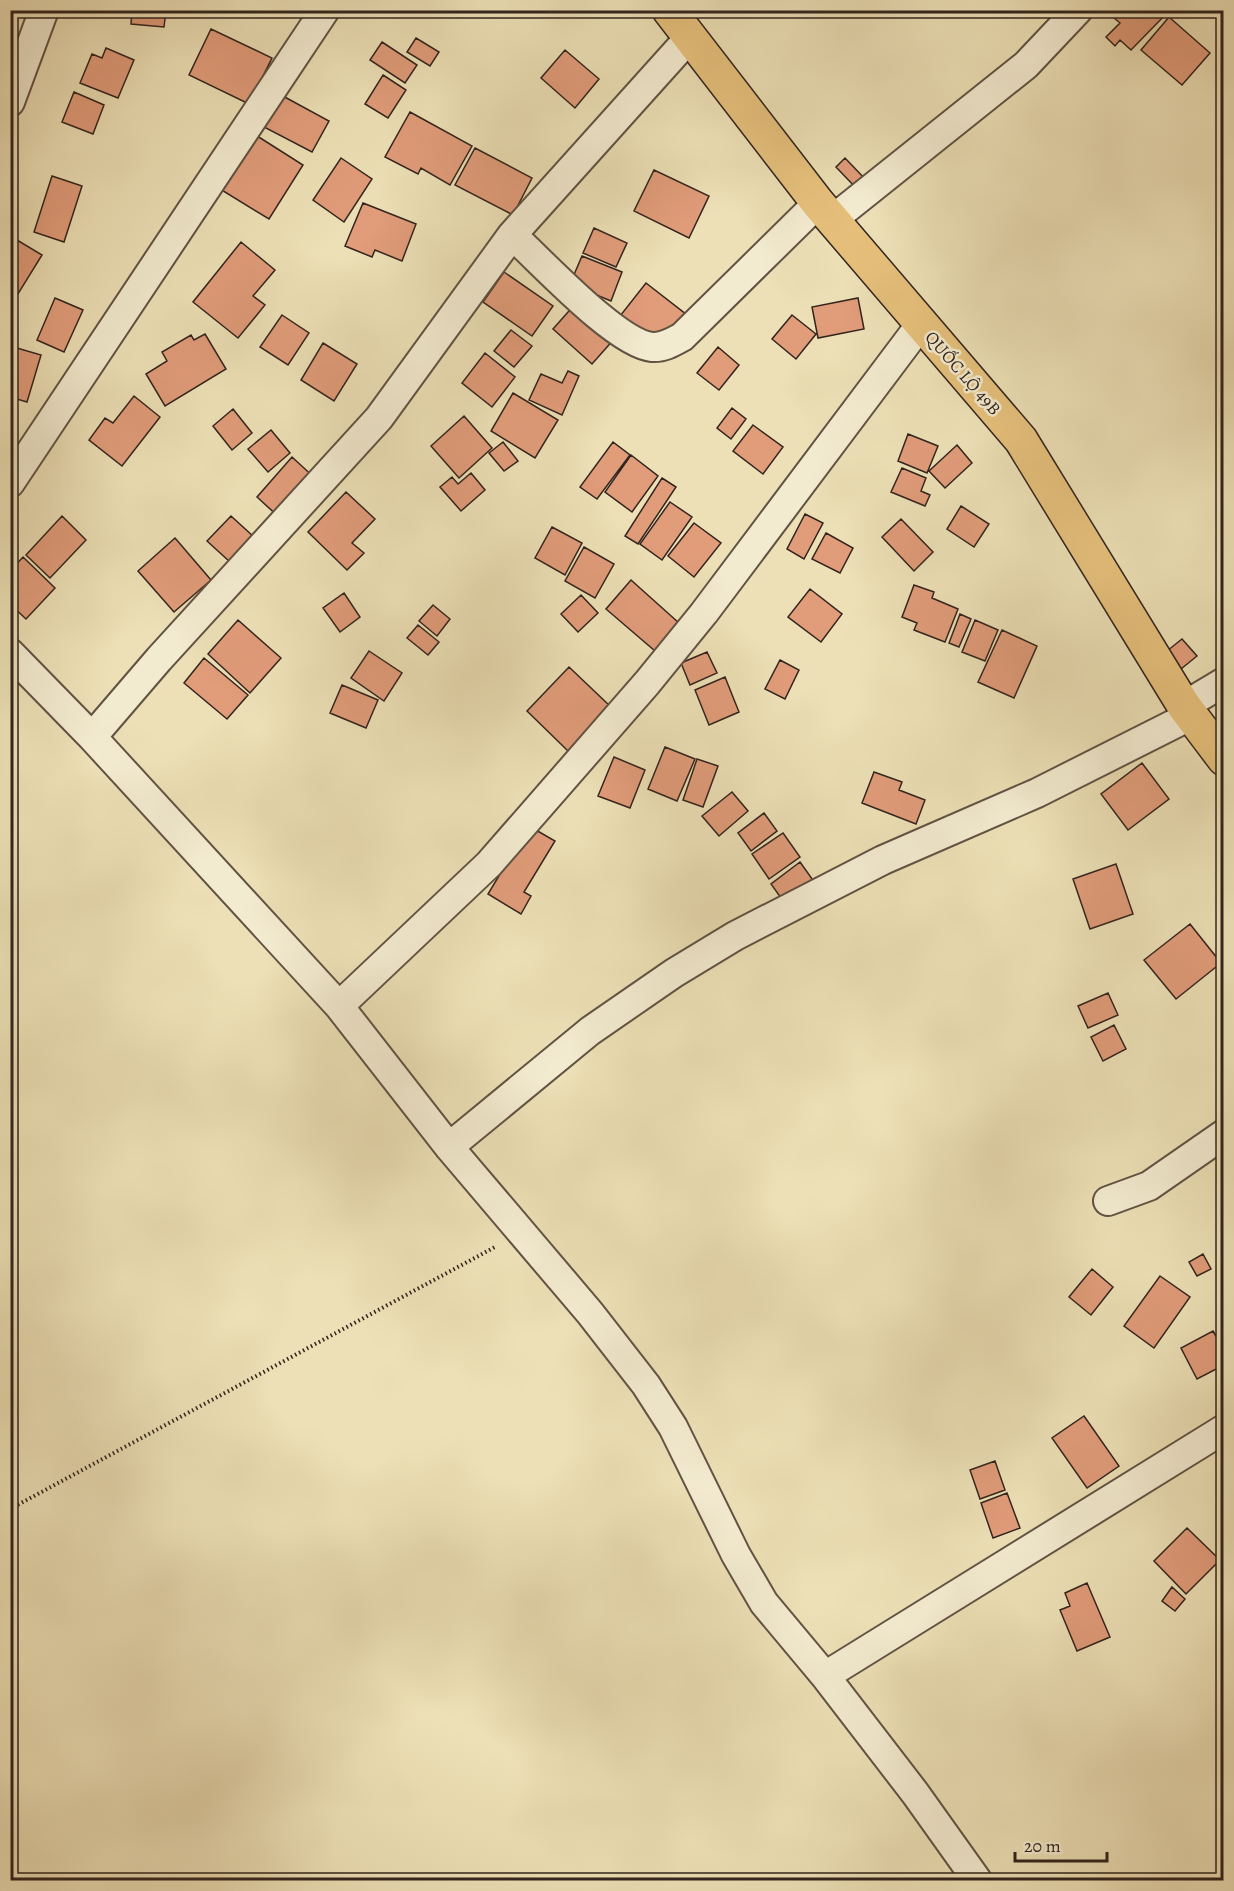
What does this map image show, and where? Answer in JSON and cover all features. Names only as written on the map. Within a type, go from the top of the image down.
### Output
[{"type":"main road","name":"QUỐC LỘ 49B","points":[[669,10],[825,211],[1021,440],[1187,711],[1224,759]]},
{"type":"street","points":[[10,102],[44,10]]},
{"type":"street","points":[[10,483],[325,10]]},
{"type":"street","points":[[512,235],[621,335],[653,348],[666,346],[682,337],[825,211],[1026,64],[1078,10]]},
{"type":"street","points":[[92,737],[159,659],[379,418],[512,235],[690,37]]},
{"type":"street","points":[[339,1006],[489,864],[647,683],[704,613],[921,324]]},
{"type":"street","points":[[10,653],[92,737],[339,1006],[449,1147],[590,1312],[646,1385],[673,1427],[712,1508],[764,1603],[825,1676],[977,1881]]},
{"type":"street","points":[[449,1147],[590,1031],[674,973],[735,936],[883,860],[1037,793],[1187,711],[1224,682]]},
{"type":"street","points":[[1108,1201],[1149,1186],[1224,1134]]},
{"type":"street","points":[[825,1676],[1224,1429]]},
{"type":"path","points":[[10,1509],[522,1232]]},
{"type":"building","points":[[132,10],[166,10],[164,27],[131,24]]},
{"type":"building","points":[[273,10],[286,10],[284,16]]},
{"type":"building","points":[[1121,10],[1164,10],[1167,13],[1131,50],[1120,40],[1115,46],[1106,37],[1120,23],[1114,18]]},
{"type":"building","points":[[1169,17],[1210,53],[1182,85],[1141,50]]},
{"type":"building","points":[[211,29],[272,58],[249,104],[189,75]]},
{"type":"building","points":[[416,38],[439,52],[430,66],[407,52]]},
{"type":"building","points":[[382,42],[417,65],[405,83],[370,60]]},
{"type":"building","points":[[106,48],[134,60],[118,98],[80,83],[92,54],[102,58]]},
{"type":"building","points":[[565,50],[599,79],[575,108],[541,78]]},
{"type":"building","points":[[383,75],[406,90],[388,118],[365,104]]},
{"type":"building","points":[[74,92],[104,105],[93,134],[62,122]]},
{"type":"building","points":[[281,95],[329,121],[312,152],[264,127]]},
{"type":"building","points":[[410,112],[472,146],[450,185],[421,168],[418,174],[385,157]]},
{"type":"building","points":[[254,134],[303,165],[269,219],[220,189]]},
{"type":"building","points":[[475,148],[532,178],[513,215],[455,185]]},
{"type":"building","points":[[341,158],[372,179],[344,222],[313,200]]},
{"type":"building","points":[[845,158],[867,181],[858,190],[836,167]]},
{"type":"building","points":[[654,170],[709,196],[689,238],[634,211]]},
{"type":"building","points":[[52,176],[82,186],[64,242],[34,232]]},
{"type":"building","points":[[363,203],[416,224],[402,261],[375,250],[372,257],[345,246]]},
{"type":"building","points":[[594,228],[627,243],[616,267],[583,253]]},
{"type":"building","points":[[12,237],[42,255],[13,302],[10,300]]},
{"type":"building","points":[[241,242],[275,270],[253,296],[265,305],[238,338],[193,302]]},
{"type":"building","points":[[582,256],[622,272],[611,301],[570,284]]},
{"type":"building","points":[[504,272],[553,306],[532,336],[483,302]]},
{"type":"building","points":[[646,283],[687,315],[662,348],[620,316]]},
{"type":"building","points":[[55,298],[83,310],[64,352],[37,340]]},
{"type":"building","points":[[858,298],[864,329],[818,338],[812,307]]},
{"type":"building","points":[[576,303],[615,338],[592,364],[553,329]]},
{"type":"building","points":[[282,315],[309,333],[288,365],[260,347]]},
{"type":"building","points":[[792,315],[816,334],[796,359],[772,339]]},
{"type":"building","points":[[511,330],[532,346],[514,367],[494,351]]},
{"type":"building","points":[[205,334],[226,369],[165,406],[146,374],[167,361],[162,352],[191,335],[194,340]]},
{"type":"building","points":[[323,343],[357,364],[334,401],[301,380]]},
{"type":"building","points":[[10,346],[41,355],[27,402],[10,397]]},
{"type":"building","points":[[718,347],[739,365],[719,390],[697,373]]},
{"type":"building","points":[[485,353],[515,377],[492,407],[462,383]]},
{"type":"building","points":[[568,371],[579,376],[562,415],[529,400],[541,374],[562,383]]},
{"type":"building","points":[[513,393],[558,420],[535,458],[491,431]]},
{"type":"building","points":[[134,396],[160,417],[122,466],[89,440],[105,418],[113,423]]},
{"type":"building","points":[[732,408],[746,419],[731,439],[717,428]]},
{"type":"building","points":[[233,409],[252,433],[232,450],[213,426]]},
{"type":"building","points":[[464,416],[492,448],[459,478],[431,446]]},
{"type":"building","points":[[753,425],[783,447],[763,474],[733,451]]},
{"type":"building","points":[[271,430],[290,453],[268,472],[248,449]]},
{"type":"building","points":[[908,434],[938,446],[927,473],[898,461]]},
{"type":"building","points":[[503,442],[518,461],[504,471],[489,453]]},
{"type":"building","points":[[613,442],[630,455],[597,499],[580,487]]},
{"type":"building","points":[[957,445],[972,463],[945,488],[929,471]]},
{"type":"building","points":[[631,455],[658,476],[632,512],[605,492]]},
{"type":"building","points":[[292,457],[317,480],[281,519],[257,497]]},
{"type":"building","points":[[902,468],[926,478],[921,491],[930,495],[925,506],[891,492]]},
{"type":"building","points":[[471,473],[485,490],[461,511],[440,487],[452,477],[458,484]]},
{"type":"building","points":[[662,478],[676,487],[638,544],[625,536]]},
{"type":"building","points":[[346,492],[375,519],[352,543],[364,553],[347,570],[308,532]]},
{"type":"building","points":[[670,502],[692,517],[662,560],[640,544]]},
{"type":"building","points":[[961,506],[989,524],[974,547],[947,529]]},
{"type":"building","points":[[805,514],[823,523],[804,559],[787,549]]},
{"type":"building","points":[[62,516],[86,540],[50,578],[26,555]]},
{"type":"building","points":[[231,516],[254,537],[230,562],[207,541]]},
{"type":"building","points":[[901,519],[933,552],[914,571],[882,537]]},
{"type":"building","points":[[694,523],[721,543],[694,577],[668,556]]},
{"type":"building","points":[[552,527],[582,543],[565,575],[535,558]]},
{"type":"building","points":[[826,533],[853,548],[840,573],[812,559]]},
{"type":"building","points":[[175,538],[211,580],[174,612],[138,571]]},
{"type":"building","points":[[584,547],[614,564],[595,598],[565,581]]},
{"type":"building","points":[[23,557],[55,588],[26,619],[10,604],[10,571]]},
{"type":"building","points":[[631,580],[679,623],[655,651],[606,609]]},
{"type":"building","points":[[914,585],[934,592],[932,598],[958,609],[945,642],[914,630],[917,623],[902,617]]},
{"type":"building","points":[[810,589],[842,614],[821,642],[788,617]]},
{"type":"building","points":[[344,593],[360,617],[340,632],[323,608]]},
{"type":"building","points":[[581,595],[598,613],[578,632],[561,614]]},
{"type":"building","points":[[433,605],[450,619],[437,636],[419,621]]},
{"type":"building","points":[[960,614],[971,619],[959,647],[949,643]]},
{"type":"building","points":[[238,620],[281,658],[250,693],[208,654]]},
{"type":"building","points":[[975,620],[998,630],[985,661],[962,652]]},
{"type":"building","points":[[418,625],[439,642],[428,655],[407,638]]},
{"type":"building","points":[[1002,630],[1037,646],[1014,698],[978,682]]},
{"type":"building","points":[[1182,639],[1197,656],[1181,669],[1167,651]]},
{"type":"building","points":[[369,651],[402,673],[384,701],[351,678]]},
{"type":"building","points":[[707,652],[717,673],[690,685],[681,663]]},
{"type":"building","points":[[204,658],[248,695],[227,719],[184,683]]},
{"type":"building","points":[[780,660],[799,670],[785,699],[765,689]]},
{"type":"building","points":[[569,667],[611,707],[568,751],[527,711]]},
{"type":"building","points":[[725,677],[739,712],[709,725],[695,690]]},
{"type":"building","points":[[342,685],[378,700],[366,728],[330,713]]},
{"type":"building","points":[[665,747],[695,759],[677,801],[648,789]]},
{"type":"building","points":[[614,757],[645,770],[630,808],[598,796]]},
{"type":"building","points":[[697,759],[718,766],[703,807],[683,800]]},
{"type":"building","points":[[1142,763],[1169,799],[1128,830],[1101,794]]},
{"type":"building","points":[[874,772],[902,782],[899,790],[925,800],[916,824],[862,803]]},
{"type":"building","points":[[732,792],[748,811],[719,836],[702,816]]},
{"type":"building","points":[[764,813],[777,831],[751,851],[738,833]]},
{"type":"building","points":[[529,826],[555,841],[524,892],[531,896],[521,914],[488,894]]},
{"type":"building","points":[[783,833],[800,857],[769,879],[752,854]]},
{"type":"building","points":[[800,862],[815,883],[786,905],[771,884]]},
{"type":"building","points":[[1116,864],[1133,914],[1090,929],[1073,879]]},
{"type":"building","points":[[1190,924],[1221,963],[1176,999],[1144,960]]},
{"type":"building","points":[[1108,993],[1118,1015],[1088,1028],[1078,1006]]},
{"type":"building","points":[[1114,1025],[1126,1049],[1103,1061],[1091,1037]]},
{"type":"building","points":[[1203,1254],[1211,1269],[1197,1276],[1189,1262]]},
{"type":"building","points":[[1092,1269],[1113,1287],[1091,1315],[1069,1297]]},
{"type":"building","points":[[1160,1276],[1190,1297],[1154,1348],[1124,1326]]},
{"type":"building","points":[[1213,1331],[1224,1350],[1224,1365],[1197,1379],[1181,1348]]},
{"type":"building","points":[[1084,1416],[1119,1466],[1087,1488],[1052,1438]]},
{"type":"building","points":[[995,1461],[1005,1490],[980,1499],[970,1470]]},
{"type":"building","points":[[1007,1493],[1020,1528],[993,1538],[981,1503]]},
{"type":"building","points":[[1187,1528],[1220,1560],[1186,1594],[1154,1561]]},
{"type":"building","points":[[1087,1583],[1110,1637],[1077,1651],[1060,1610],[1070,1606],[1065,1593]]},
{"type":"building","points":[[1172,1587],[1185,1599],[1175,1611],[1162,1601]]}]
